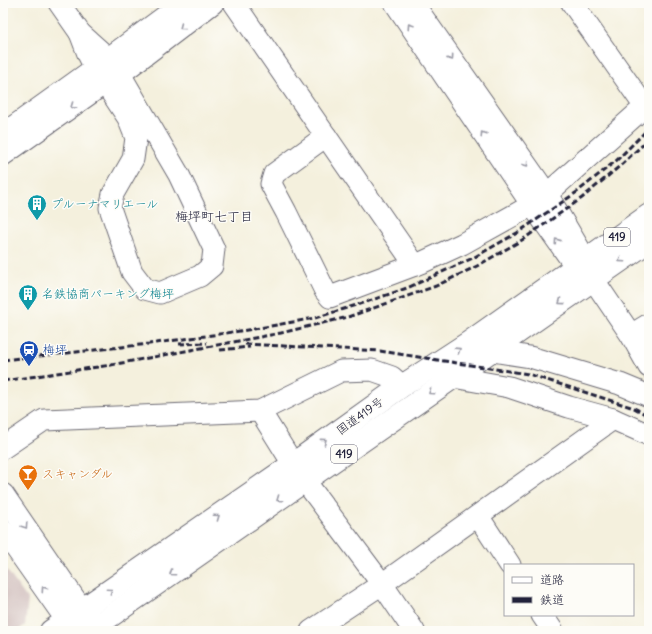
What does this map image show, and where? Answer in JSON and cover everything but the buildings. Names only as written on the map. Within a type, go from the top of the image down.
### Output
[{"type":"highway","name":"国道419号","points":[[79,626],[299,473],[492,351],[649,215]]},
{"type":"highway","name":"国道419号","points":[[299,473],[402,386],[585,269],[649,241]]},
{"type":"street","points":[[60,3],[80,33],[88,54],[107,71],[179,175],[214,249],[212,266],[200,276],[160,293],[145,289],[132,272],[110,208],[113,194],[133,159],[136,138],[107,71]]},
{"type":"street","points":[[3,155],[107,71],[183,3]]},
{"type":"street","points":[[3,134],[107,71],[213,3]]},
{"type":"street","points":[[234,3],[415,265]]},
{"type":"street","points":[[395,3],[539,199]]},
{"type":"street","points":[[413,3],[539,199],[631,335],[649,367]]},
{"type":"street","points":[[326,136],[274,174],[271,184],[330,297],[415,265],[462,244],[539,199],[647,105],[572,3]]},
{"type":"street","points":[[631,335],[649,324]]},
{"type":"street","points":[[492,351],[551,363],[620,384],[649,396]]},
{"type":"street","points":[[3,448],[44,420],[260,410],[341,371],[372,370],[392,377],[402,386]]},
{"type":"street","points":[[453,377],[509,387],[569,407],[613,419],[649,434]]},
{"type":"street","points":[[260,410],[299,473],[382,584],[414,631]]},
{"type":"street","points":[[311,631],[382,584],[613,419]]},
{"type":"street","points":[[3,494],[79,626]]},
{"type":"street","points":[[478,516],[509,564]]},
{"type":"street","points":[[3,530],[79,626]]},
{"type":"street","points":[[543,616],[553,631]]},
{"type":"shaded area","points":[[3,565],[28,600],[25,625],[17,631],[3,631]]},
{"type":"railway","points":[[3,360],[149,344],[254,329],[315,318],[407,288],[473,258],[517,233],[577,192],[617,160],[649,128]]},
{"type":"railway","points":[[3,381],[111,365],[281,333],[348,317],[436,286],[477,266],[522,240],[582,198],[649,139]]},
{"type":"railway","points":[[179,344],[207,343]]},
{"type":"railway","points":[[245,344],[380,351],[528,374],[634,408],[649,416]]},
{"type":"railway","points":[[220,350],[250,347]]},
{"type":"place","name":"プルーナマリエール","points":[[37,221]]},
{"type":"place","name":"名鉄協商パーキング梅坪","points":[[28,311]]},
{"type":"place","name":"梅坪","points":[[29,367]]},
{"type":"place","name":"スキャンダル","points":[[28,491]]},
{"type":"district","name":"梅坪町七丁目","points":[[214,216]]}]
